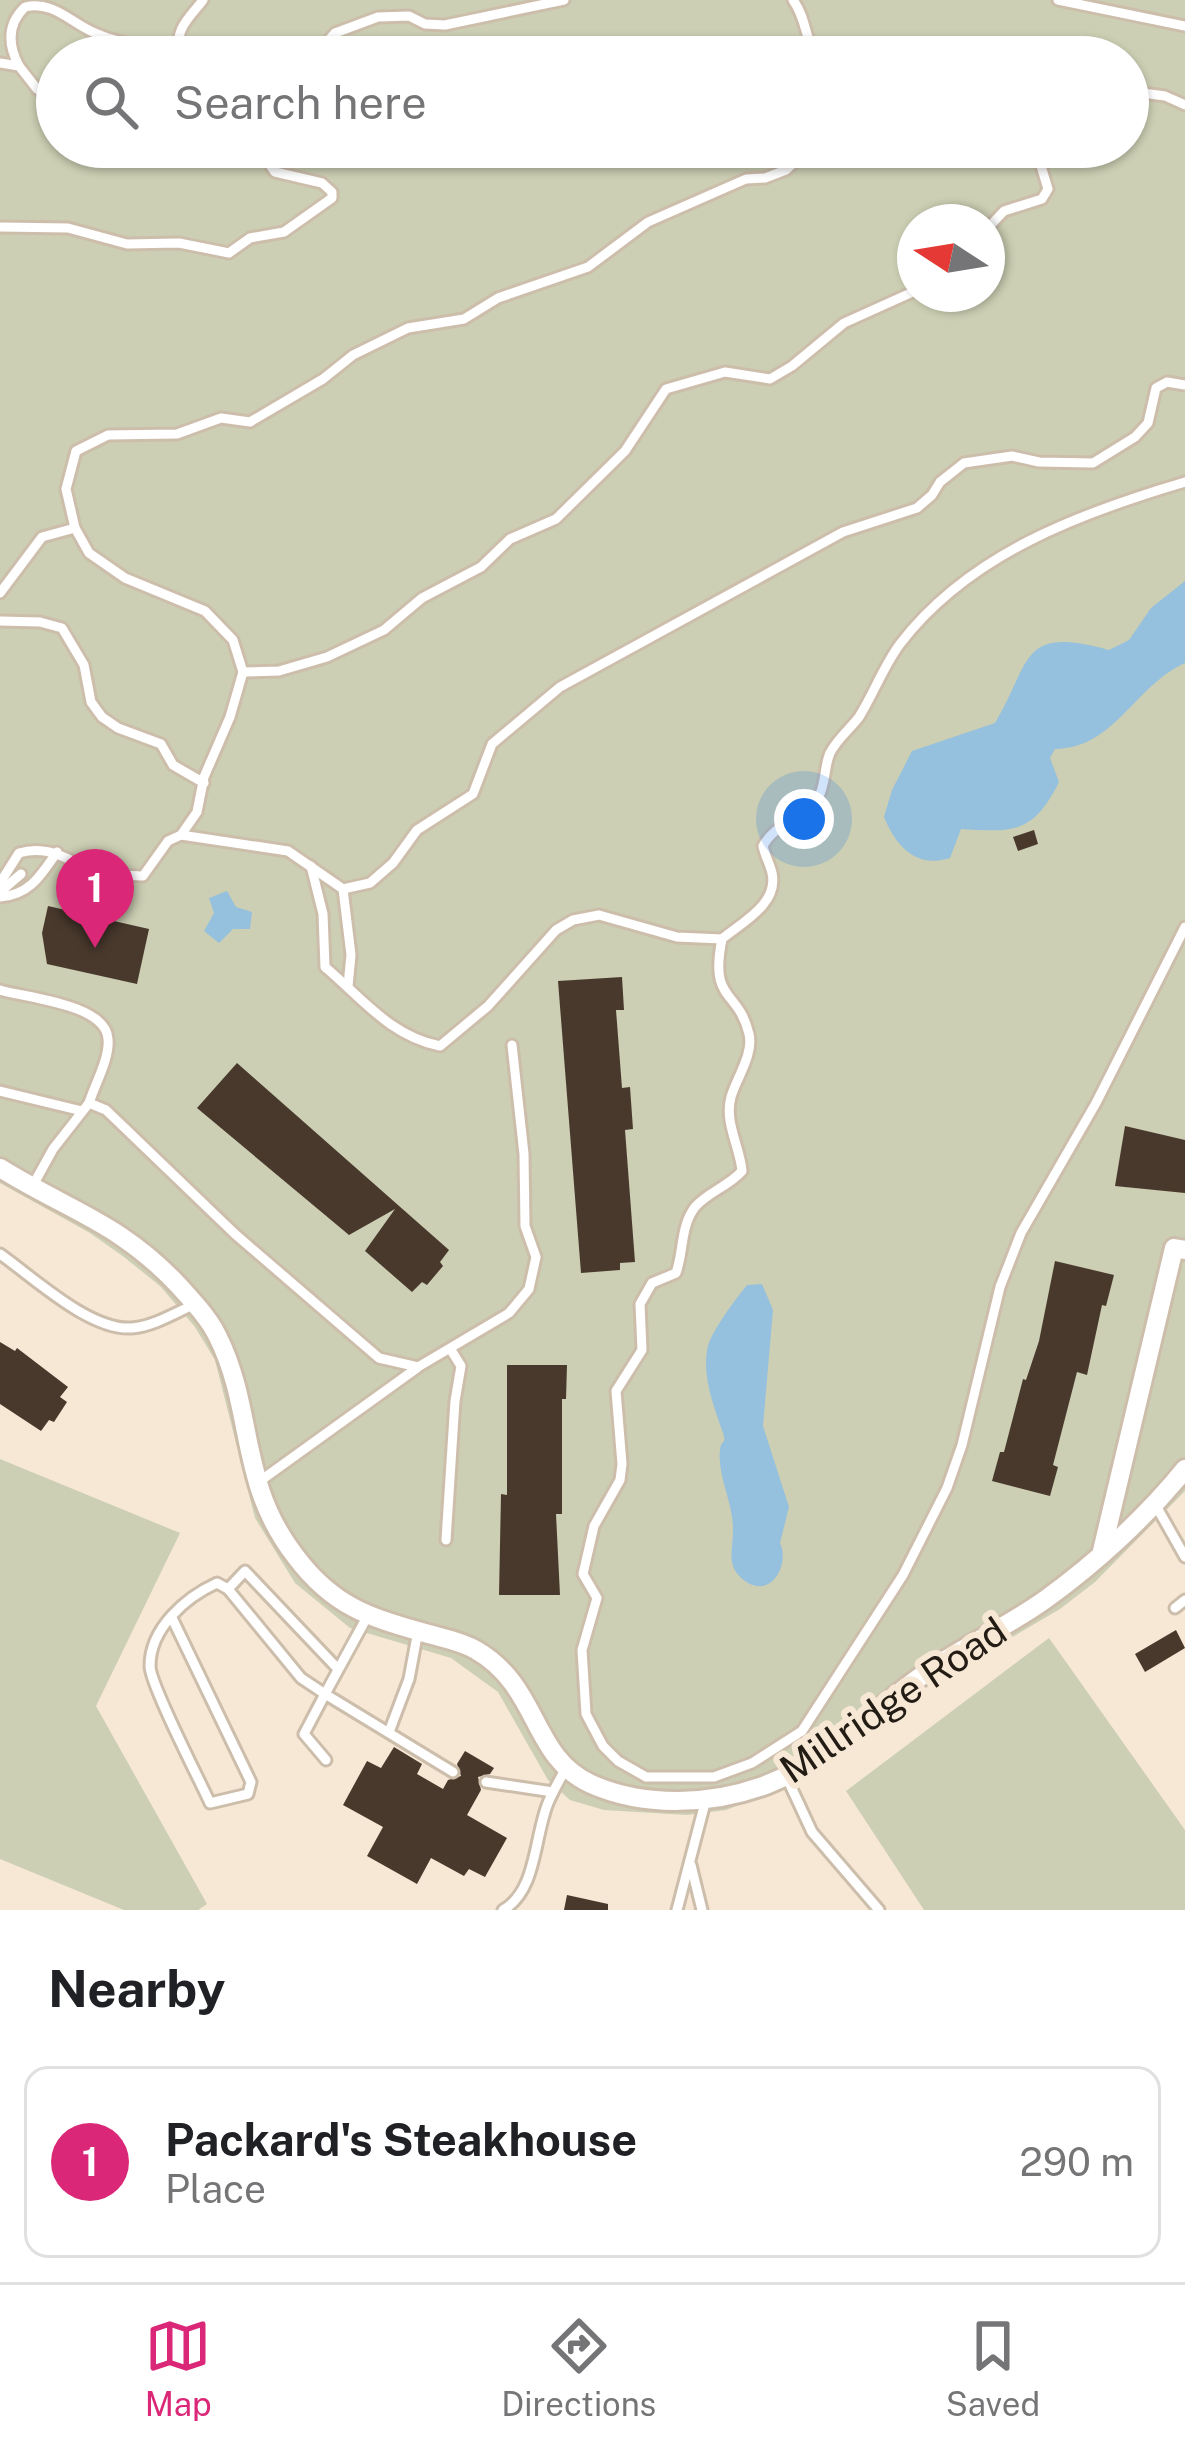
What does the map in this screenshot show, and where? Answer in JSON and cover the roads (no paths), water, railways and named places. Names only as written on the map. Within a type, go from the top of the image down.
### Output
[{"type":"street","points":[[0,1168],[120,1234],[195,1304],[218,1336],[256,1484],[298,1561],[328,1592],[367,1617],[467,1645],[496,1664],[527,1700],[543,1738],[566,1768]]},
{"type":"street","points":[[1102,1551],[1174,1248],[1185,1250]]},
{"type":"street","name":"Millridge Road","points":[[566,1768],[590,1784],[664,1800],[747,1791],[786,1776],[930,1670],[1047,1598],[1155,1504],[1185,1469]]},
{"type":"lane","points":[[178,36],[202,0]]},
{"type":"lane","points":[[332,36],[378,17],[409,16],[424,24],[445,25],[564,0]]},
{"type":"lane","points":[[794,0],[806,19],[806,36]]},
{"type":"lane","points":[[1058,0],[1185,26]]},
{"type":"lane","points":[[36,86],[11,50],[12,26],[25,7],[41,4],[103,36]]},
{"type":"lane","points":[[0,63],[19,66]]},
{"type":"lane","points":[[1149,94],[1185,105]]},
{"type":"lane","points":[[0,226],[68,228],[127,244],[179,243],[229,253],[250,238],[284,232],[332,198],[322,183],[272,168]]},
{"type":"lane","points":[[0,890],[19,853],[34,849],[57,852],[104,874],[143,876],[197,812],[243,672],[233,640],[205,610],[124,578],[88,553],[74,528],[66,489],[76,451],[108,435],[177,434],[220,418],[250,422],[323,380],[353,355],[408,328],[464,320],[498,298],[540,280],[588,267],[649,222],[746,179],[765,178],[788,168]]},
{"type":"lane","points":[[1005,212],[1042,200],[1048,189],[1042,168]]},
{"type":"lane","points":[[243,672],[279,671],[327,657],[365,639],[422,598],[481,567],[509,538],[556,519],[625,451],[666,388],[725,372],[770,379],[844,323],[897,299]]},
{"type":"lane","points":[[343,889],[370,883],[393,863],[417,830],[473,794],[492,744],[560,687],[843,532],[917,508],[964,463],[1012,456],[1039,462],[1093,463],[1136,437],[1148,423],[1156,388],[1166,382],[1185,385]]},
{"type":"lane","points":[[311,866],[323,914],[325,967],[380,1018],[413,1041],[440,1046],[488,1006],[556,930],[573,920],[599,915],[677,937],[722,939],[751,919],[764,903],[773,875],[763,846],[769,835],[819,796],[830,754],[858,717],[900,643],[926,615],[986,564],[1015,548],[1111,504],[1185,482]]},
{"type":"lane","points":[[0,593],[42,537],[74,528]]},
{"type":"lane","points":[[0,621],[62,628],[84,664],[91,703],[102,717],[161,744],[173,765],[204,783]]},
{"type":"lane","points":[[181,836],[288,851],[343,889],[351,955],[348,986]]},
{"type":"lane","points":[[0,890],[15,896],[37,883],[57,852]]},
{"type":"lane","points":[[0,890],[20,874]]},
{"type":"lane","points":[[722,939],[716,966],[720,988],[749,1034],[729,1103],[742,1171],[698,1204],[682,1237],[676,1273],[652,1283],[640,1304],[642,1350],[616,1391],[620,1480],[594,1526],[583,1574],[597,1598],[582,1650],[586,1714],[603,1746],[646,1777],[714,1777],[752,1763],[802,1731],[903,1574],[946,1488],[962,1444],[1000,1287],[1021,1233],[1096,1103],[1185,927]]},
{"type":"lane","points":[[0,991],[86,1011],[106,1027],[109,1042],[86,1107],[32,1186]]},
{"type":"lane","points":[[256,1484],[418,1367],[509,1313],[529,1289],[536,1257],[525,1226],[524,1154],[512,1045]]},
{"type":"lane","points":[[0,1091],[106,1110],[235,1234],[379,1358],[418,1367]]},
{"type":"lane","points":[[0,1254],[111,1328],[136,1328],[195,1304]]},
{"type":"lane","points":[[446,1540],[461,1366],[451,1350]]},
{"type":"lane","points":[[1155,1504],[1185,1557]]},
{"type":"lane","points":[[228,1589],[245,1570],[338,1669]]},
{"type":"lane","points":[[172,1618],[251,1782],[248,1794],[210,1803],[149,1670],[154,1643],[182,1602],[217,1583],[228,1589],[301,1678],[453,1772]]},
{"type":"lane","points":[[326,1760],[304,1734],[367,1617]]},
{"type":"lane","points":[[389,1732],[410,1679],[418,1631]]},
{"type":"lane","points":[[503,1910],[524,1889],[566,1768]]},
{"type":"lane","points":[[786,1776],[812,1832],[879,1910]]},
{"type":"lane","points":[[486,1782],[554,1792]]},
{"type":"lane","points":[[677,1910],[706,1799]]},
{"type":"lane","points":[[692,1864],[702,1910]]},
{"type":"water","points":[[1185,581],[1185,663],[1167,673],[1093,738],[1055,749],[1050,758],[1059,782],[1031,821],[1008,829],[961,829],[950,858],[938,861],[917,858],[901,846],[884,817],[912,751],[995,723],[1024,666],[1043,646],[1080,643],[1109,650],[1129,640],[1151,608]]},
{"type":"water","points":[[227,891],[236,907],[252,912],[250,929],[233,929],[219,943],[204,931],[214,913],[209,898]]},
{"type":"water","points":[[762,1284],[773,1310],[763,1426],[789,1507],[780,1543],[780,1569],[771,1583],[755,1586],[732,1564],[733,1521],[720,1460],[724,1437],[706,1368],[708,1346],[725,1315],[747,1285]]},
{"type":"place","name":"Packard's Steakhouse","points":[[95,948]]}]
